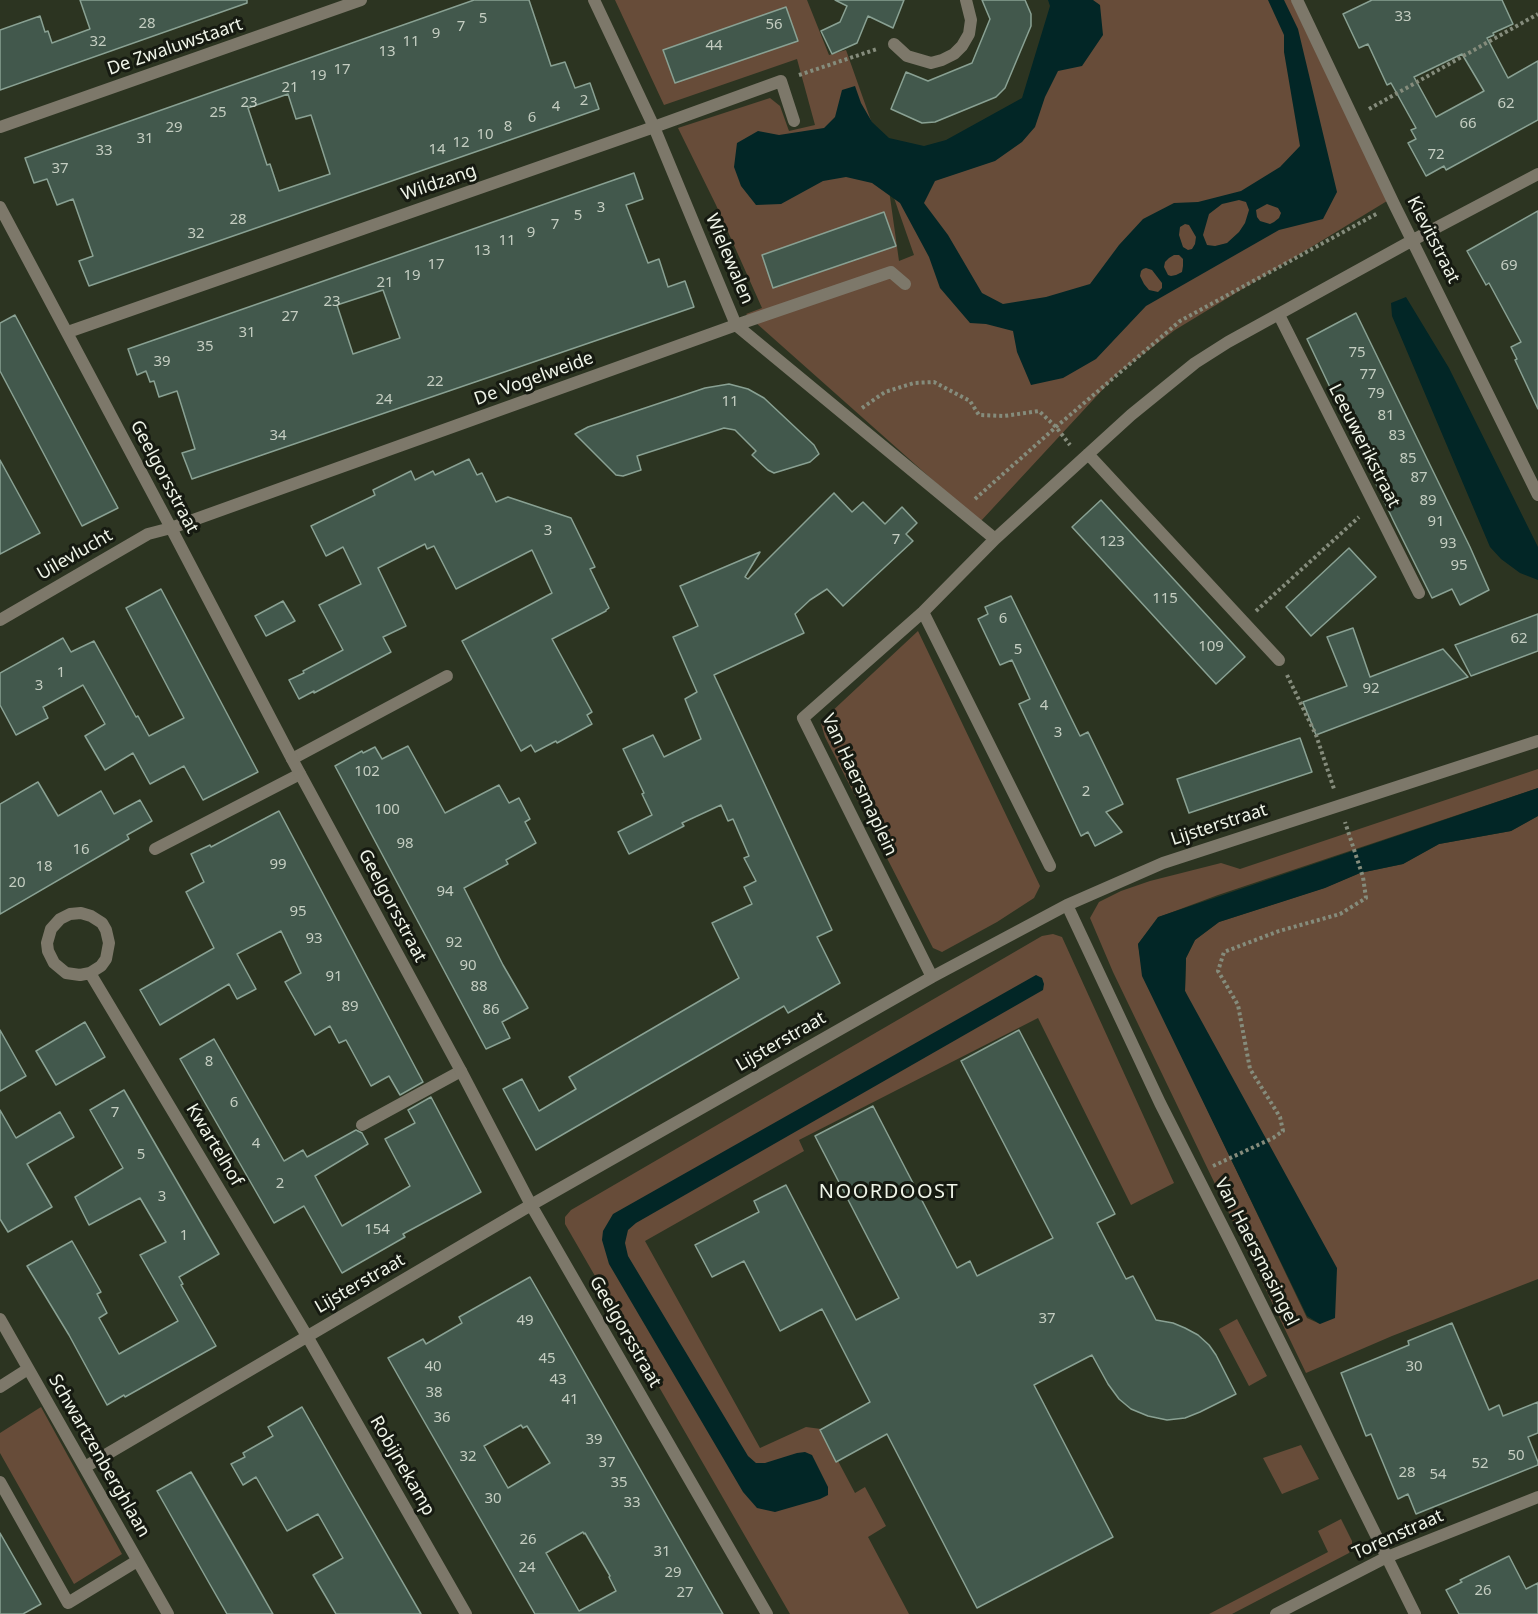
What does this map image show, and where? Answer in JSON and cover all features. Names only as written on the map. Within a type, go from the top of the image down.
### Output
[{"type":"street","name":"De Zwaluwstaart","points":[[0,127],[361,0]]},
{"type":"street","name":"Wielewalen","points":[[594,0],[654,127],[736,325],[995,539]]},
{"type":"street","points":[[894,44],[907,56],[931,63],[954,54],[969,34],[971,20],[966,0]]},
{"type":"street","name":"Kievitstraat","points":[[1297,0],[1394,204],[1538,495]]},
{"type":"street","name":"Wildzang","points":[[68,332],[781,81]]},
{"type":"street","points":[[781,81],[794,121]]},
{"type":"street","points":[[995,539],[1131,415],[1195,363],[1228,342],[1413,240],[1538,174]]},
{"type":"street","name":"Geelgorsstraat","points":[[0,207],[531,1205],[768,1614]]},
{"type":"street","name":"De Vogelweide","points":[[171,528],[736,325],[891,272],[905,285]]},
{"type":"street","name":"Leeuwerikstraat","points":[[1279,315],[1419,593]]},
{"type":"street","points":[[1085,456],[1280,660]]},
{"type":"street","name":"Uilevlucht","points":[[0,620],[148,534],[171,528]]},
{"type":"street","name":"Van Haersmaplein","points":[[932,977],[803,718],[923,612],[995,539]]},
{"type":"street","points":[[923,612],[1050,867]]},
{"type":"street","points":[[292,759],[447,676]]},
{"type":"street","name":"Lijsterstraat","points":[[85,1467],[531,1205],[932,977],[1067,905],[1163,863],[1538,741]]},
{"type":"street","points":[[154,849],[300,774]]},
{"type":"street","name":"Van Haersmasingel","points":[[1067,905],[1160,1103],[1415,1614]]},
{"type":"street","points":[[81,913],[91,916],[102,923],[106,930],[110,943],[106,959],[101,966],[90,973],[80,975],[66,973],[54,963],[48,951],[47,942],[51,929],[60,919],[70,914],[81,913]]},
{"type":"street","name":"Kwartelhof","points":[[90,973],[307,1336]]},
{"type":"street","points":[[362,1125],[461,1071]]},
{"type":"street","name":"Schwartzenberghlaan","points":[[0,1319],[168,1614]]},
{"type":"street","name":"Robijnekamp","points":[[307,1336],[466,1614]]},
{"type":"street","name":"Schwartzenberghlaan","points":[[0,1387],[28,1369]]},
{"type":"street","name":"Schwartzenberghlaan","points":[[0,1482],[68,1603],[137,1561]]},
{"type":"street","name":"Torenstraat","points":[[1276,1614],[1387,1557],[1538,1497]]},
{"type":"path","points":[[1353,118],[1538,14]]},
{"type":"path","points":[[781,81],[894,44]]},
{"type":"path","points":[[961,511],[1180,321],[1394,204]]},
{"type":"path","points":[[848,418],[885,392],[914,383],[934,382],[970,401],[979,415],[1004,416],[1039,411],[1085,456]]},
{"type":"path","points":[[1244,622],[1373,504]]},
{"type":"path","points":[[1280,660],[1316,735],[1339,805]]},
{"type":"path","points":[[1197,1175],[1283,1131],[1280,1117],[1250,1069],[1238,1005],[1218,971],[1224,952],[1279,931],[1340,914],[1366,898],[1363,877],[1347,829]]},
{"type":"shaded area","points":[[615,0],[807,0],[829,55],[846,50],[886,163],[955,142],[1026,101],[1054,0],[1291,0],[1387,201],[1175,330],[1118,373],[980,522],[746,314],[762,308],[716,205],[678,128],[770,98],[780,106],[789,131],[815,125],[797,59],[664,105]],"holes":[[[889,190],[893,195],[914,255],[899,261]]]},
{"type":"shaded area","points":[[918,631],[1040,886],[1034,898],[997,922],[942,952],[933,948],[825,737],[821,724]]},
{"type":"shaded area","points":[[1538,769],[1538,788],[1218,895],[1159,917],[1138,944],[1143,975],[1307,1318],[1320,1324],[1185,991],[1186,958],[1195,940],[1219,922],[1324,888],[1360,873],[1403,864],[1439,844],[1511,831],[1538,816],[1538,1279],[1392,1336],[1306,1373],[1113,972],[1090,918],[1099,902],[1150,881],[1221,863],[1240,869]]},
{"type":"shaded area","points":[[1053,934],[1062,937],[1174,1183],[1131,1205],[1038,1018],[799,1140],[804,1151],[645,1241],[760,1448],[806,1427],[821,1429],[855,1493],[865,1487],[886,1526],[868,1537],[909,1614],[790,1614],[565,1224],[565,1217],[571,1210],[1042,936]]},
{"type":"shaded area","points":[[1237,1319],[1267,1376],[1249,1386],[1219,1329]]},
{"type":"shaded area","points":[[41,1407],[122,1554],[74,1584],[0,1453],[0,1433]]},
{"type":"shaded area","points":[[1301,1445],[1319,1479],[1282,1494],[1263,1458]]},
{"type":"shaded area","points":[[1341,1519],[1352,1541],[1349,1553],[1232,1614],[1209,1614],[1328,1552],[1318,1531]]},
{"type":"water","points":[[1048,0],[1093,0],[1100,5],[1103,35],[1082,66],[1058,71],[1045,97],[1035,127],[1022,142],[995,161],[935,181],[924,203],[948,235],[982,293],[1003,304],[1046,297],[1090,284],[1119,245],[1143,219],[1174,203],[1198,202],[1241,191],[1280,167],[1300,146],[1284,52],[1284,35],[1268,0],[1284,0],[1298,29],[1337,192],[1323,219],[1279,230],[1146,306],[1096,359],[1063,378],[1031,385],[1017,352],[1013,331],[986,324],[970,323],[940,288],[929,257],[900,203],[872,183],[846,177],[823,181],[781,204],[756,205],[741,186],[734,167],[737,143],[758,131],[779,135],[824,128],[835,117],[842,90],[855,86],[861,103],[872,122],[889,138],[924,146],[946,140],[1022,98],[1050,6]],"holes":[[[1239,200],[1246,202],[1249,210],[1245,223],[1227,243],[1207,245],[1203,235],[1209,214],[1222,204]],[[1267,204],[1278,208],[1281,213],[1279,218],[1270,224],[1260,221],[1256,210]],[[1185,224],[1189,225],[1196,237],[1192,249],[1188,250],[1183,247],[1179,235],[1180,227]],[[1174,255],[1179,255],[1183,259],[1182,272],[1168,275],[1164,267],[1165,262]],[[1146,268],[1152,270],[1162,283],[1162,288],[1158,292],[1149,290],[1140,276],[1141,271]]]},
{"type":"water","points":[[1406,297],[1449,368],[1538,547],[1538,580],[1520,573],[1501,559],[1490,547],[1392,316],[1391,303]]},
{"type":"water","points":[[1538,788],[1538,816],[1511,831],[1439,844],[1403,864],[1360,873],[1325,888],[1219,922],[1195,940],[1186,958],[1185,991],[1337,1268],[1335,1318],[1320,1324],[1307,1316],[1142,976],[1138,944],[1158,917]]},
{"type":"water","points":[[1036,975],[1042,978],[1043,990],[636,1223],[628,1230],[625,1243],[628,1256],[748,1456],[756,1463],[765,1463],[805,1452],[812,1455],[828,1487],[828,1495],[820,1499],[775,1512],[757,1508],[743,1492],[609,1264],[602,1240],[603,1231],[613,1214]]},
{"type":"building","points":[[80,0],[247,0],[247,3],[0,90],[0,30],[40,16],[45,32],[48,31],[52,43],[90,29]]},
{"type":"building","points":[[474,0],[529,0],[551,66],[565,62],[575,88],[590,83],[599,109],[89,286],[79,261],[93,256],[73,199],[57,205],[47,179],[34,183],[25,158]],"holes":[[[288,94],[296,119],[311,115],[330,174],[279,191],[270,164],[267,165],[248,108]]]},
{"type":"building","points":[[835,0],[904,0],[893,28],[868,16],[857,43],[832,54],[821,31],[840,22],[847,6]]},
{"type":"building","points":[[982,0],[1025,0],[1031,14],[1031,26],[1005,88],[996,97],[935,122],[922,123],[891,109],[906,72],[928,81],[972,63],[990,19]]},
{"type":"building","points":[[1372,0],[1502,0],[1513,24],[1487,38],[1508,78],[1538,61],[1538,120],[1446,170],[1444,166],[1426,176],[1408,143],[1416,139],[1411,130],[1416,128],[1391,83],[1387,85],[1368,44],[1359,48],[1343,14]],"holes":[[[1462,54],[1484,91],[1436,117],[1414,77]]]},
{"type":"building","points":[[786,7],[798,41],[675,83],[663,50]]},
{"type":"building","points":[[634,173],[643,199],[626,205],[648,263],[659,259],[668,287],[685,281],[694,307],[192,479],[182,453],[195,449],[177,391],[159,397],[154,381],[150,382],[146,371],[137,375],[128,349]],"holes":[[[383,290],[400,338],[353,354],[337,305]]]},
{"type":"building","points":[[1538,211],[1538,409],[1511,347],[1521,342],[1489,283],[1486,285],[1467,251]]},
{"type":"building","points":[[884,212],[896,246],[773,288],[762,255]]},
{"type":"building","points":[[1356,313],[1489,590],[1460,605],[1452,589],[1432,598],[1307,339]]},
{"type":"building","points":[[15,315],[118,508],[82,526],[0,371],[0,323]]},
{"type":"building","points":[[729,384],[748,389],[764,398],[814,445],[819,454],[810,462],[774,473],[752,455],[756,451],[735,430],[724,428],[637,456],[641,470],[623,476],[616,475],[575,434],[588,427],[705,388]]},
{"type":"building","points":[[469,459],[477,475],[482,473],[496,502],[508,497],[571,518],[595,567],[590,569],[609,608],[552,639],[592,712],[587,715],[592,724],[535,752],[531,745],[521,751],[462,641],[552,593],[532,550],[456,589],[434,546],[427,549],[425,544],[378,568],[406,626],[383,637],[391,652],[299,699],[289,680],[343,650],[319,605],[361,584],[343,547],[326,556],[311,526],[375,495],[373,490],[411,471],[415,480],[433,471],[435,475]]},
{"type":"building","points":[[0,460],[40,533],[0,554]]},
{"type":"building","points":[[834,493],[852,512],[863,502],[885,524],[902,507],[917,523],[906,534],[913,541],[843,606],[827,589],[810,600],[795,614],[804,633],[714,675],[832,930],[817,937],[840,983],[788,1013],[784,1006],[536,1150],[503,1089],[522,1079],[539,1111],[576,1089],[569,1077],[739,978],[712,923],[752,904],[744,887],[756,881],[744,858],[749,856],[733,819],[728,821],[721,805],[682,823],[684,826],[629,854],[618,832],[652,815],[623,749],[653,735],[664,757],[701,739],[685,699],[697,692],[673,637],[698,626],[680,586],[760,552],[745,577],[748,579]]},
{"type":"building","points":[[1101,500],[1245,657],[1216,684],[1072,527]]},
{"type":"building","points":[[1349,548],[1376,577],[1311,636],[1286,607]]},
{"type":"building","points":[[161,589],[258,772],[203,800],[184,766],[150,784],[133,753],[105,770],[85,736],[105,724],[83,685],[43,707],[48,718],[16,735],[0,705],[0,673],[63,638],[71,652],[94,641],[149,736],[184,718],[126,608]]},
{"type":"building","points":[[1011,596],[1080,736],[1088,732],[1123,804],[1106,812],[1122,832],[1095,846],[1088,832],[1081,836],[1019,704],[1030,699],[1012,660],[1000,665],[978,619],[988,614],[985,607]]},
{"type":"building","points":[[283,601],[295,621],[266,636],[255,616]]},
{"type":"building","points":[[1538,614],[1538,651],[1471,676],[1455,645]]},
{"type":"building","points":[[1353,628],[1370,677],[1443,649],[1468,677],[1316,735],[1303,702],[1347,686],[1327,637]]},
{"type":"building","points":[[1300,738],[1312,772],[1189,813],[1177,779]]},
{"type":"building","points":[[408,746],[445,813],[499,785],[509,803],[519,798],[530,819],[525,822],[536,843],[506,860],[508,864],[464,888],[503,965],[528,1008],[502,1022],[510,1038],[486,1049],[335,766],[362,751],[363,753],[375,747],[382,759]]},
{"type":"building","points":[[38,782],[58,816],[101,791],[114,814],[140,800],[152,821],[127,835],[129,839],[0,914],[0,804]]},
{"type":"building","points":[[279,811],[423,1082],[400,1095],[389,1076],[371,1086],[346,1040],[339,1043],[330,1026],[315,1035],[285,982],[301,973],[281,931],[237,954],[256,989],[237,999],[229,984],[160,1025],[140,990],[214,948],[186,892],[204,882],[191,854],[210,845],[211,847]]},
{"type":"building","points":[[85,1022],[105,1057],[56,1085],[36,1051]]},
{"type":"building","points":[[0,1030],[26,1076],[0,1091]]},
{"type":"building","points":[[1019,1030],[1115,1214],[1097,1223],[1126,1279],[1133,1276],[1156,1320],[1185,1328],[1198,1335],[1209,1345],[1236,1394],[1185,1418],[1167,1420],[1148,1416],[1131,1409],[1119,1399],[1092,1355],[1034,1385],[1113,1537],[977,1608],[887,1434],[836,1462],[820,1430],[870,1402],[822,1309],[780,1331],[744,1261],[712,1277],[695,1245],[759,1212],[754,1201],[786,1185],[856,1320],[899,1298],[815,1136],[873,1106],[957,1268],[970,1261],[977,1276],[1053,1238],[961,1061]]},
{"type":"building","points":[[214,1039],[284,1161],[303,1150],[307,1157],[356,1130],[362,1133],[368,1144],[315,1176],[342,1226],[410,1186],[385,1139],[415,1123],[408,1110],[431,1097],[481,1192],[403,1234],[405,1237],[342,1273],[304,1206],[274,1223],[180,1059]]},
{"type":"building","points":[[124,1090],[219,1254],[179,1277],[183,1284],[181,1285],[216,1346],[107,1405],[69,1335],[27,1266],[72,1241],[101,1292],[97,1294],[107,1313],[99,1318],[119,1354],[178,1321],[140,1255],[166,1242],[140,1198],[89,1225],[75,1197],[123,1168],[90,1110]]},
{"type":"building","points":[[0,1110],[16,1138],[60,1112],[74,1137],[27,1164],[52,1207],[8,1232],[0,1219]]},
{"type":"building","points":[[530,1277],[723,1614],[535,1614],[388,1358],[423,1339],[426,1344],[462,1323],[459,1317]],"holes":[[[521,1425],[523,1428],[527,1426],[550,1463],[508,1488],[484,1446]],[[583,1532],[610,1576],[616,1591],[579,1611],[546,1553]]]},
{"type":"building","points":[[1452,1323],[1489,1410],[1499,1405],[1503,1416],[1538,1402],[1538,1433],[1528,1437],[1538,1465],[1416,1514],[1408,1494],[1398,1499],[1371,1434],[1366,1436],[1341,1373],[1409,1345],[1408,1341]]},
{"type":"building","points":[[302,1407],[421,1614],[336,1614],[313,1575],[343,1558],[318,1514],[287,1531],[256,1477],[243,1485],[231,1464],[245,1457],[243,1453],[273,1436],[268,1427]]},
{"type":"building","points":[[191,1472],[273,1614],[227,1614],[157,1491]]},
{"type":"building","points":[[0,1533],[41,1604],[23,1614],[0,1614]]},
{"type":"building","points":[[1509,1556],[1526,1589],[1538,1583],[1538,1614],[1459,1614],[1446,1590],[1462,1582],[1460,1580]]},
{"type":"district","name":"NOORDOOST","points":[[889,1192]]}]
